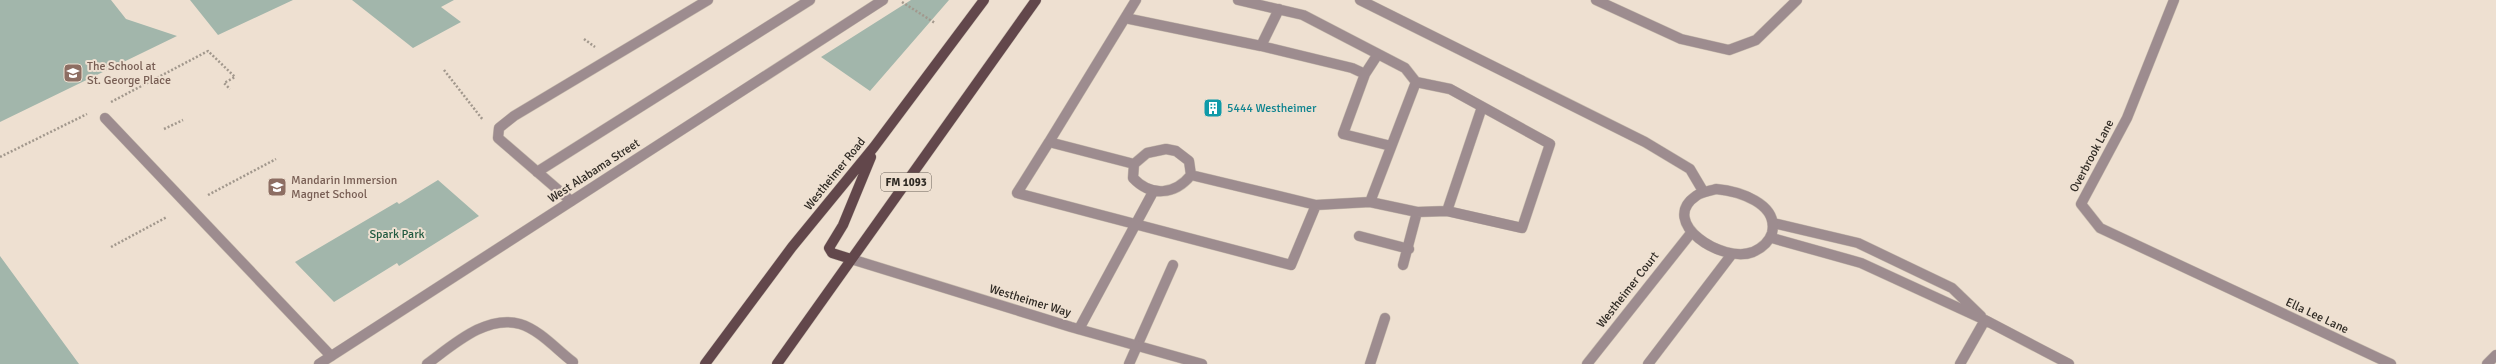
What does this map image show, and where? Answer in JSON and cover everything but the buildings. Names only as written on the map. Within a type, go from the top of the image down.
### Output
[{"type":"main road","name":"Westheimer Road","points":[[705,364],[792,247],[874,147],[984,0]]},
{"type":"main road","name":"FM 1093","points":[[777,364],[1036,0]]},
{"type":"main road","points":[[851,260],[832,253],[829,248],[843,225],[874,147]]},
{"type":"street","points":[[571,201],[498,138],[499,128],[514,116],[708,0]]},
{"type":"street","points":[[537,172],[810,0]]},
{"type":"street","name":"West Alabama Street","points":[[319,364],[883,0]]},
{"type":"street","points":[[1136,0],[1016,193],[1291,265],[1316,205]]},
{"type":"street","points":[[1191,176],[1316,205],[1370,202],[1417,212],[1447,211],[1522,228],[1550,144],[1450,89],[1416,82],[1405,68],[1303,15],[1238,0]]},
{"type":"street","points":[[1360,0],[1645,142],[1690,169],[1703,191]]},
{"type":"street","points":[[1596,0],[1681,39],[1729,50],[1756,40],[1797,0]]},
{"type":"street","name":"Overbrook Lane","points":[[2174,0],[2127,118],[2081,204],[2100,228],[2233,290]]},
{"type":"street","points":[[1261,46],[1279,9]]},
{"type":"street","points":[[1126,18],[1261,46],[1352,68],[1365,74]]},
{"type":"street","points":[[1378,54],[1365,74],[1343,134],[1391,146]]},
{"type":"street","points":[[1370,202],[1416,82]]},
{"type":"street","points":[[1447,211],[1482,107]]},
{"type":"street","points":[[105,118],[331,356]]},
{"type":"street","points":[[1048,142],[1134,164]]},
{"type":"street","points":[[1156,150],[1176,151],[1189,161],[1191,176],[1180,187],[1162,192],[1153,192],[1144,189],[1133,178],[1134,164],[1139,157],[1156,150]]},
{"type":"street","points":[[1731,190],[1745,195],[1763,207],[1773,223],[1772,238],[1766,246],[1757,251],[1732,254],[1709,247],[1691,233],[1685,222],[1684,213],[1687,204],[1693,196],[1703,191],[1731,190]]},
{"type":"street","points":[[1079,329],[1153,192]]},
{"type":"street","points":[[1403,265],[1409,249],[1417,212]]},
{"type":"street","points":[[1773,223],[1858,243],[1930,276],[1952,288],[1986,320]]},
{"type":"street","name":"Westheimer Court","points":[[1586,364],[1691,233]]},
{"type":"street","points":[[1359,236],[1409,249]]},
{"type":"street","points":[[1772,238],[1861,263],[1986,320],[2069,364]]},
{"type":"street","points":[[1648,364],[1732,254]]},
{"type":"street","name":"Westheimer Way","points":[[851,260],[1079,329],[1202,364]]},
{"type":"street","points":[[1129,364],[1173,265]]},
{"type":"street","name":"Ella Lee Lane","points":[[2233,290],[2391,364]]},
{"type":"street","points":[[1370,364],[1385,318]]},
{"type":"street","points":[[1960,364],[1986,320]]},
{"type":"street","points":[[427,364],[466,336],[496,323],[521,324],[573,362]]},
{"type":"street","points":[[2487,364],[2496,355]]},
{"type":"path","points":[[902,2],[935,23]]},
{"type":"path","points":[[106,104],[208,51],[235,77],[224,83],[230,89]]},
{"type":"path","points":[[444,70],[486,123]]},
{"type":"path","points":[[0,157],[92,112]]},
{"type":"path","points":[[164,130],[183,120]]},
{"type":"path","points":[[208,195],[276,159]]},
{"type":"path","points":[[110,247],[167,217]]},
{"type":"green space","points":[[0,0],[111,0],[126,19],[177,36],[0,122]]},
{"type":"green space","points":[[190,0],[293,0],[218,35]]},
{"type":"green space","points":[[352,0],[454,0],[441,7],[461,22],[413,48]]},
{"type":"green space","points":[[911,0],[949,0],[870,91],[821,57]]},
{"type":"green space","name":"Spark Park","points":[[438,180],[479,216],[399,266],[397,263],[334,302],[295,262],[397,202],[399,204]]},
{"type":"green space","points":[[0,256],[79,364],[0,364]]},
{"type":"place","name":"The School at St. George Place","points":[[73,73]]},
{"type":"place","name":"5444 Westheimer","points":[[1213,108]]},
{"type":"place","name":"Mandarin Immersion Magnet School","points":[[277,187]]}]
